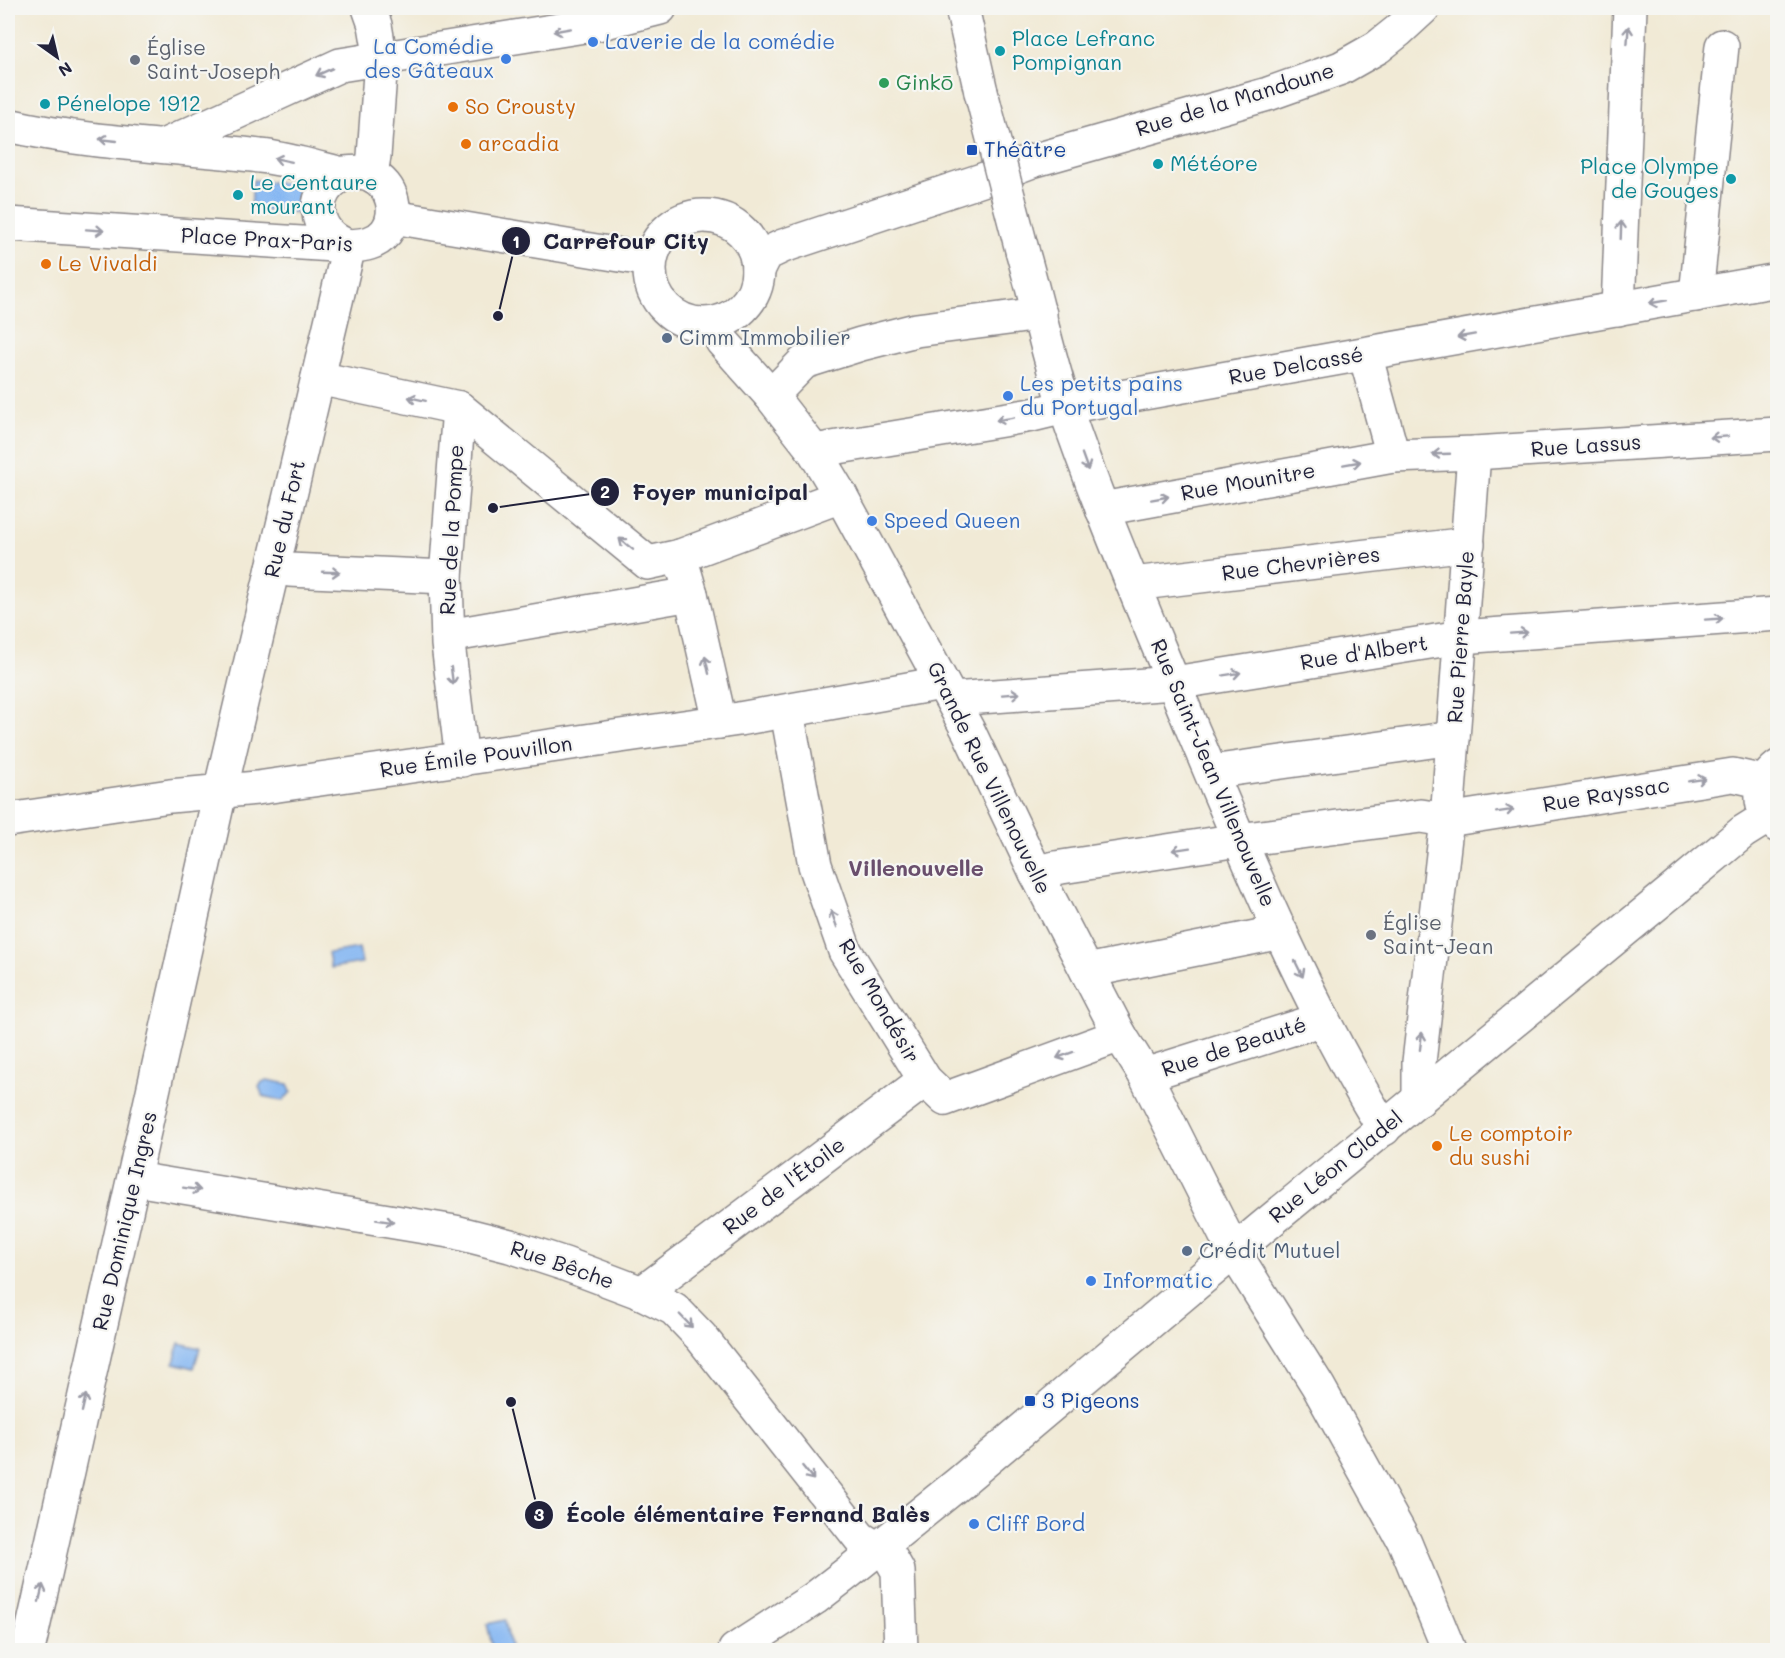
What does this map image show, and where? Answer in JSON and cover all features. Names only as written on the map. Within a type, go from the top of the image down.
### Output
[{"type":"street","points":[[162,146],[340,65],[381,60],[594,16],[660,8]]},
{"type":"street","name":"Rue Saint-Jean Villenouvelle","points":[[962,8],[981,92],[1065,407],[1102,509],[1239,840],[1349,1072],[1384,1129]]},
{"type":"street","name":"Rue de la Mandoune","points":[[758,270],[766,254],[783,246],[982,180],[1032,161],[1268,94],[1341,68],[1378,47],[1423,8]]},
{"type":"street","points":[[1618,309],[1630,8]]},
{"type":"street","points":[[349,246],[339,243],[326,232],[319,213],[319,202],[323,191],[330,183],[357,174],[374,156],[381,60],[372,16]]},
{"type":"street","points":[[1696,295],[1722,46]]},
{"type":"street","points":[[8,125],[54,134],[262,156],[357,174],[380,180],[390,194],[394,209],[393,218],[650,260]]},
{"type":"street","name":"Rue de la Mandoune","points":[[737,226],[755,230],[779,227],[977,170],[1032,161]]},
{"type":"street","points":[[703,215],[721,218],[737,226],[749,238],[756,254],[758,270],[756,284],[750,298],[741,309],[729,318],[715,323],[698,324],[680,319],[666,309],[655,295],[649,278],[650,260],[656,242],[668,228],[684,219],[703,215]]},
{"type":"street","name":"Place Prax-Paris","points":[[8,224],[349,246],[367,245],[376,241],[384,235],[393,218]]},
{"type":"street","name":"Rue du Fort","points":[[220,792],[349,246]]},
{"type":"street","name":"Rue Delcassé","points":[[814,451],[1032,415],[1065,407],[1778,280]]},
{"type":"street","points":[[771,396],[804,362],[861,344],[916,330],[1040,314]]},
{"type":"street","name":"Grande Rue Villenouvelle","points":[[715,323],[722,341],[771,396],[814,451],[841,496],[947,691],[1036,873],[1120,1035],[1145,1075],[1234,1252],[1318,1386],[1405,1543],[1449,1650]]},
{"type":"street","points":[[1365,354],[1393,456]]},
{"type":"street","points":[[318,378],[459,408],[648,563],[680,556],[841,496]]},
{"type":"street","name":"Rue de la Pompe","points":[[459,408],[446,577],[448,636],[462,760]]},
{"type":"street","name":"Rue Lassus","points":[[1393,456],[1778,434]]},
{"type":"street","name":"Rue Pierre Bayle","points":[[1419,1100],[1419,1062],[1447,820],[1474,453]]},
{"type":"street","name":"Rue Mounitre","points":[[1102,509],[1393,456]]},
{"type":"street","name":"Rue Chevrières","points":[[1133,584],[1468,544]]},
{"type":"street","points":[[680,556],[720,722]]},
{"type":"street","points":[[273,568],[446,577]]},
{"type":"street","points":[[448,636],[691,594]]},
{"type":"street","name":"Rue d'Albert","points":[[947,691],[1174,683],[1461,637],[1778,614]]},
{"type":"street","name":"Rue Émile Pouvillon","points":[[8,820],[170,796],[268,787],[947,691]]},
{"type":"street","name":"Rue Mondésir","points":[[787,712],[815,865],[845,951],[925,1080],[945,1099],[1120,1035]]},
{"type":"street","points":[[1211,772],[1453,738]]},
{"type":"street","points":[[1771,774],[1761,800],[1772,822]]},
{"type":"street","name":"Rue Rayssac","points":[[1036,873],[1055,868],[1239,840],[1421,816],[1447,820],[1733,775],[1771,774]]},
{"type":"street","name":"Rue Dominique Ingres","points":[[28,1650],[220,792]]},
{"type":"street","name":"Rue Léon Cladel","points":[[735,1650],[814,1598],[877,1549],[1743,832],[1772,822]]},
{"type":"street","points":[[1087,971],[1281,932]]},
{"type":"street","name":"Rue de Beauté","points":[[1145,1075],[1323,1019]]},
{"type":"street","name":"Rue de l'Étoile","points":[[642,1293],[925,1080]]},
{"type":"street","name":"Rue Bêche","points":[[135,1179],[455,1232],[554,1260],[642,1293],[674,1309],[701,1337],[860,1538],[890,1557],[898,1571],[901,1650]]},
{"type":"water","points":[[253,180],[310,186],[305,213],[251,209]]},
{"type":"water","points":[[359,948],[362,963],[331,968],[328,953]]},
{"type":"water","points":[[267,1080],[288,1084],[291,1092],[283,1101],[263,1096],[259,1087]]},
{"type":"water","points":[[179,1343],[200,1348],[194,1368],[174,1363]]},
{"type":"water","points":[[505,1620],[511,1650],[493,1650],[487,1624]]},
{"type":"place","name":"Laverie de la comédie","points":[[593,42]]},
{"type":"place","name":"Place Lefranc Pompignan","points":[[1000,51]]},
{"type":"place","name":"La Comédie des Gâteaux","points":[[506,59]]},
{"type":"place","name":"Église Saint-Joseph","points":[[135,60]]},
{"type":"place","name":"Ginkō","points":[[884,83]]},
{"type":"place","name":"Pénelope 1912","points":[[45,104]]},
{"type":"place","name":"So Crousty","points":[[453,107]]},
{"type":"place","name":"arcadia","points":[[466,144]]},
{"type":"place","name":"Théâtre","points":[[972,150]]},
{"type":"place","name":"Météore","points":[[1158,164]]},
{"type":"place","name":"Place Olympe de Gouges","points":[[1731,179]]},
{"type":"place","name":"Le Centaure mourant","points":[[238,195]]},
{"type":"place","name":"Le Vivaldi","points":[[46,264]]},
{"type":"place","name":"Carrefour City","points":[[498,316]]},
{"type":"place","name":"Cimm Immobilier","points":[[667,338]]},
{"type":"place","name":"Les petits pains du Portugal","points":[[1008,396]]},
{"type":"place","name":"Foyer municipal","points":[[493,508]]},
{"type":"place","name":"Speed Queen","points":[[872,521]]},
{"type":"place","name":"Église Saint-Jean","points":[[1371,935]]},
{"type":"place","name":"Le comptoir du sushi","points":[[1437,1146]]},
{"type":"place","name":"Crédit Mutuel","points":[[1187,1251]]},
{"type":"place","name":"Informatic","points":[[1091,1281]]},
{"type":"place","name":"3 Pigeons","points":[[1030,1401]]},
{"type":"place","name":"École élémentaire Fernand Balès","points":[[511,1402]]},
{"type":"place","name":"Cliff Bord","points":[[974,1524]]},
{"type":"district","name":"Villenouvelle","points":[[916,868]]}]
